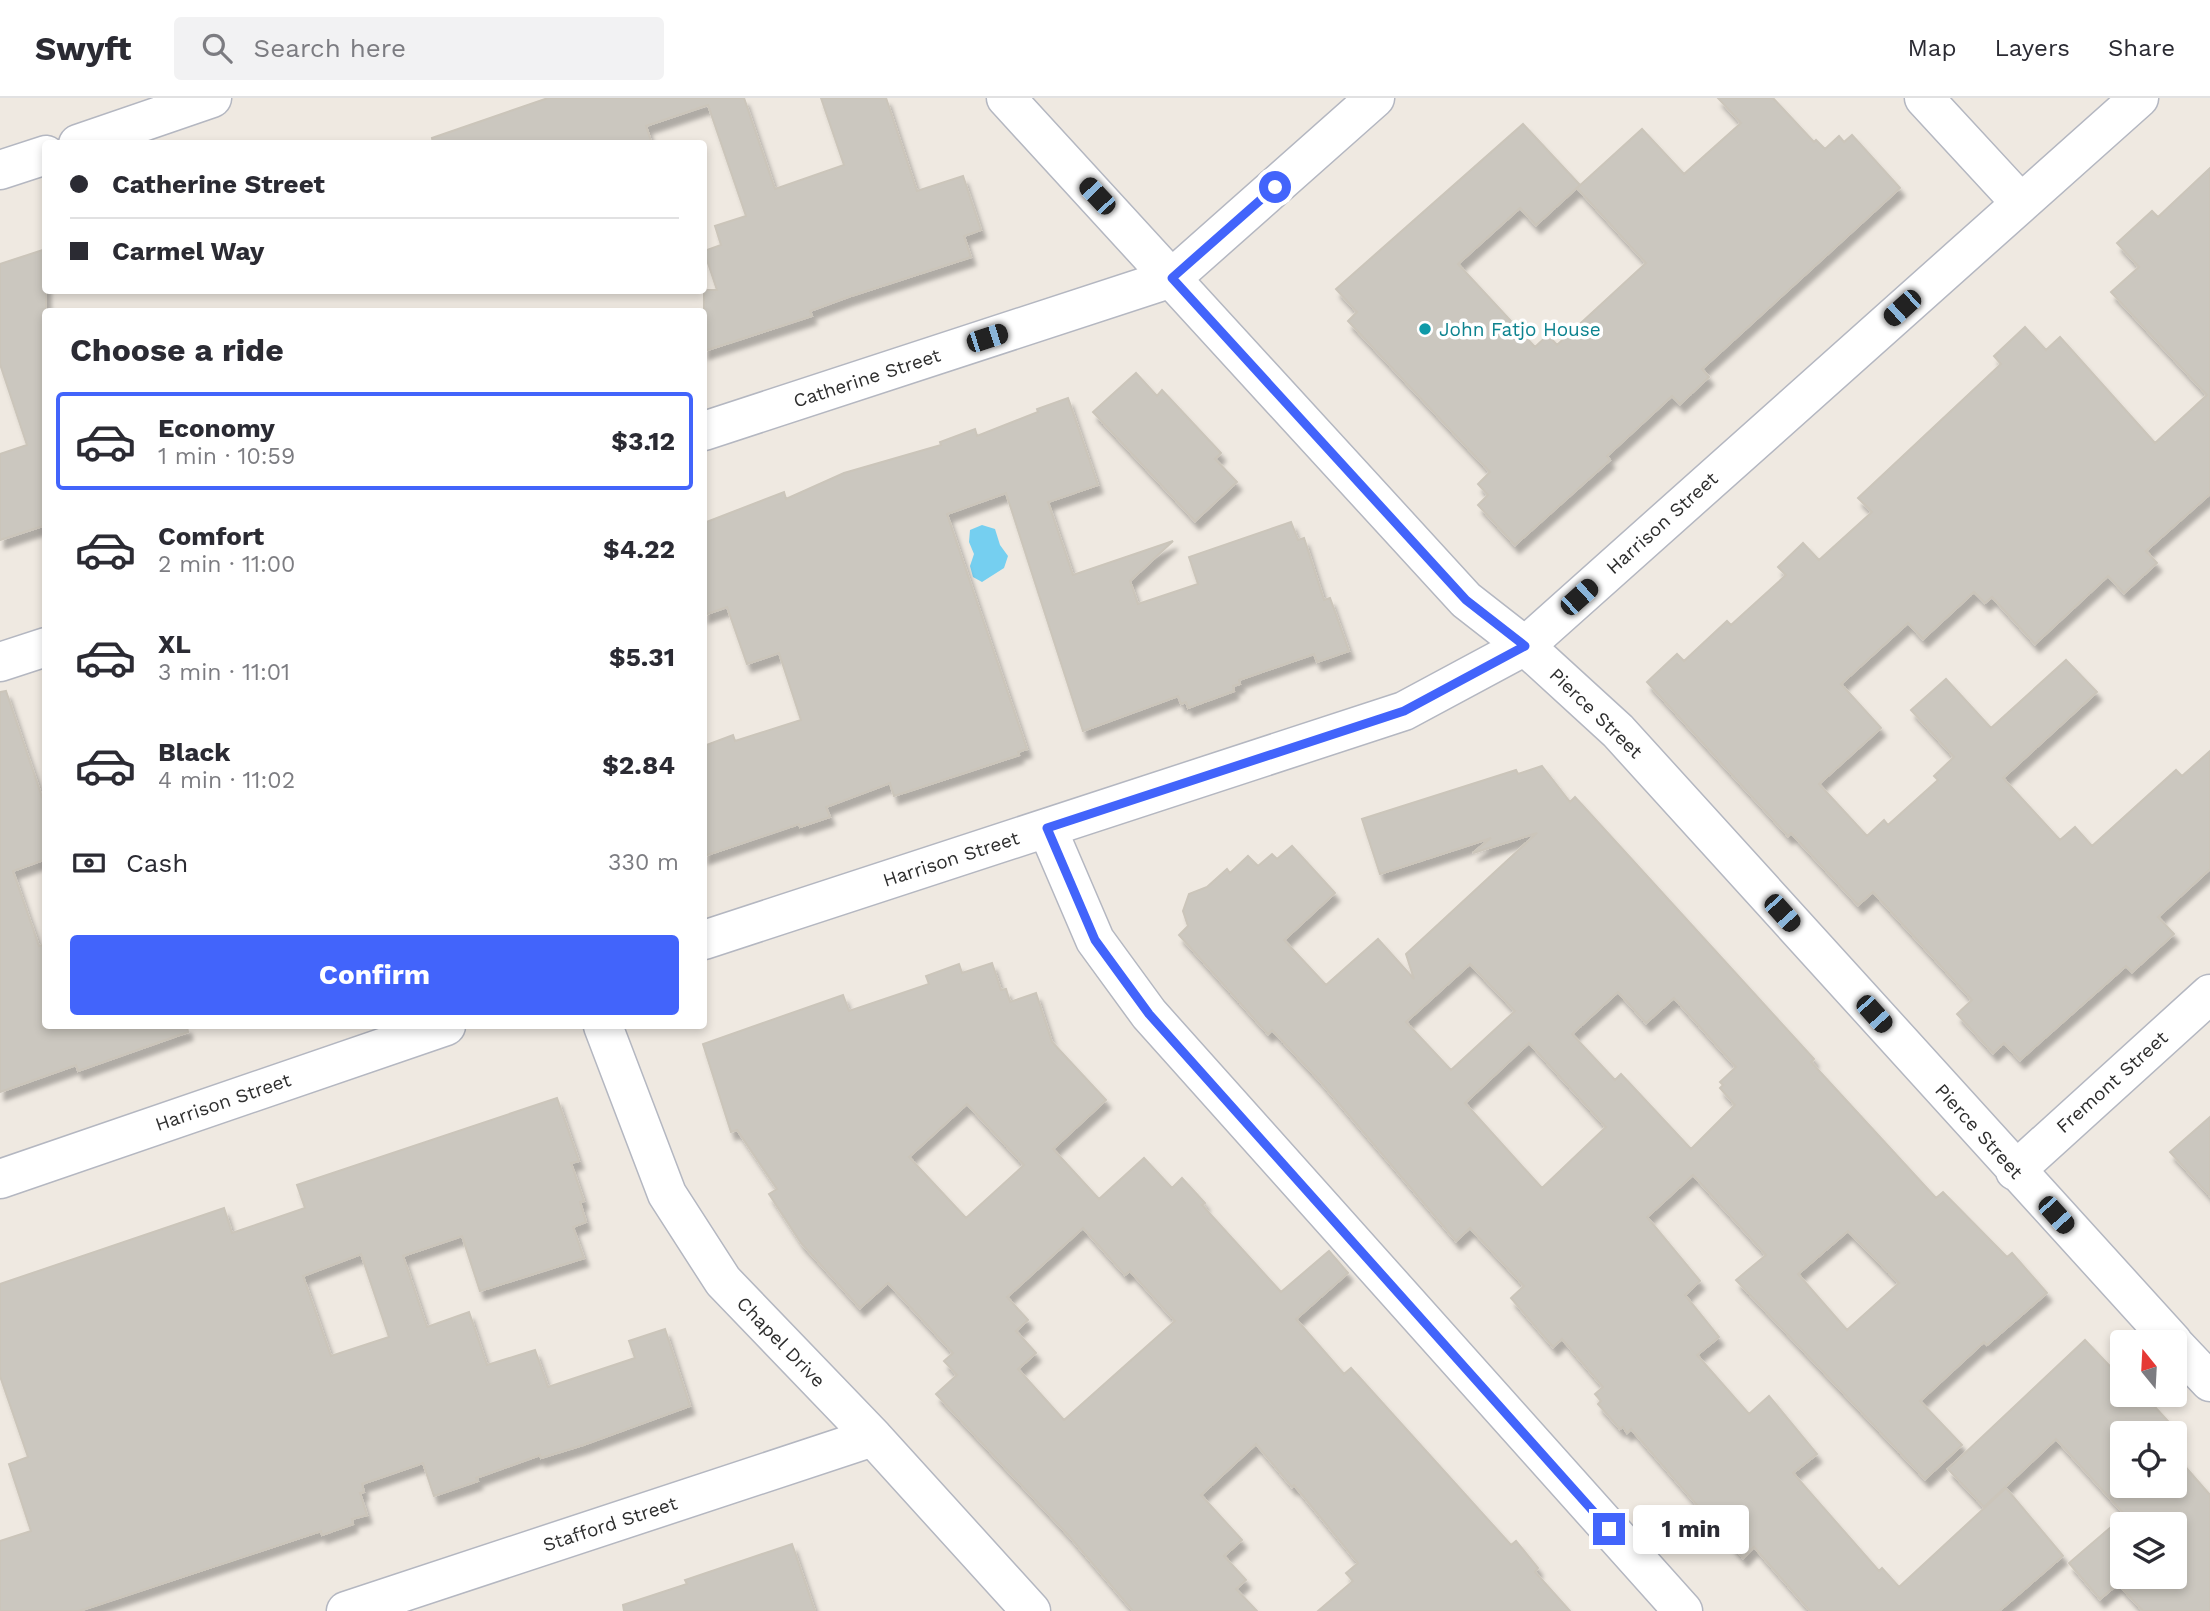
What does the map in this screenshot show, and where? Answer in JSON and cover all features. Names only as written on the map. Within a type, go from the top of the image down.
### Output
[{"type":"street","points":[[90,140],[212,98]]},
{"type":"street","name":"Pierce Street","points":[[1006,98],[1466,600],[1525,646],[1618,731],[2162,1330]]},
{"type":"street","name":"Catherine Street","points":[[707,430],[1172,278],[1375,98]]},
{"type":"street","points":[[1924,98],[2020,202]]},
{"type":"street","name":"Harrison Street","points":[[707,939],[1404,711],[1525,646],[2139,98]]},
{"type":"street","points":[[0,170],[42,156]]},
{"type":"street","points":[[0,662],[42,648]]},
{"type":"street","points":[[1047,828],[1095,940],[1149,1014],[1683,1611]]},
{"type":"street","name":"Fremont Street","points":[[2015,1171],[2210,994]]},
{"type":"street","name":"Harrison Street","points":[[0,1179],[437,1029]]},
{"type":"street","name":"Chapel Drive","points":[[604,1029],[667,1194],[723,1281],[873,1437],[1031,1611]]},
{"type":"street","name":"Pierce Street","points":[[2188,1358],[2210,1382]]},
{"type":"street","name":"Stafford Street","points":[[346,1611],[873,1437]]},
{"type":"water","points":[[982,525],[995,529],[1000,545],[1008,556],[1004,568],[982,582],[973,577],[970,566],[974,554],[969,542],[970,530]]},
{"type":"building","points":[[548,98],[744,98],[775,189],[844,165],[821,98],[886,98],[917,191],[963,176],[981,230],[964,236],[971,257],[848,297],[810,311],[812,316],[707,350],[707,308],[704,308],[704,294],[707,294],[707,290],[717,290],[707,260],[707,250],[721,245],[715,226],[746,216],[708,105],[646,126],[651,140],[432,138]]},
{"type":"building","points":[[1718,98],[1773,98],[1814,142],[1816,140],[1825,149],[1839,136],[1844,142],[1852,135],[1900,188],[1702,369],[1709,377],[1680,404],[1672,396],[1607,456],[1610,460],[1515,545],[1478,505],[1488,495],[1478,484],[1490,472],[1348,321],[1357,312],[1336,289],[1523,124],[1580,185],[1536,225],[1520,208],[1458,264],[1535,347],[1548,335],[1557,345],[1646,263],[1577,188],[1642,129],[1684,174],[1741,123]]},
{"type":"building","points":[[2210,168],[2210,494],[2146,551],[2157,563],[2124,593],[2108,576],[2035,644],[1992,597],[1985,603],[1974,592],[1923,639],[1908,623],[1841,684],[1881,728],[1819,784],[1867,836],[1884,820],[1888,825],[1938,780],[1934,776],[1954,757],[1911,710],[1946,679],[1991,728],[2066,660],[2097,692],[2003,778],[2060,840],[2075,827],[2092,846],[2176,770],[2182,776],[2210,751],[2210,869],[2158,917],[2174,934],[2132,972],[2126,966],[2020,1060],[2004,1043],[1993,1053],[1957,1014],[1972,1000],[1873,892],[1858,905],[1791,833],[1788,836],[1647,682],[1677,654],[1684,661],[1727,621],[1731,625],[1786,575],[1778,567],[1803,543],[1819,560],[1872,512],[1858,498],[2001,364],[1994,356],[2025,327],[2046,350],[2060,337],[2155,443],[2207,395],[2111,292],[2139,267],[2117,243],[2152,211],[2158,217]]},
{"type":"building","points":[[42,250],[42,294],[46,294],[46,308],[42,308],[42,526],[0,540],[0,454],[27,445],[0,364],[0,264]]},
{"type":"building","points":[[1136,373],[1157,396],[1162,390],[1221,453],[1215,459],[1237,482],[1195,521],[1093,412]]},
{"type":"building","points":[[1068,398],[1098,485],[1048,502],[1073,575],[1173,541],[1130,581],[1138,604],[1198,584],[1189,557],[1291,522],[1298,540],[1304,538],[1324,600],[1330,598],[1349,651],[1317,662],[1314,654],[1239,680],[1240,684],[1233,686],[1234,691],[1188,708],[1186,702],[1181,704],[1178,696],[1083,731],[1006,493],[947,514],[1027,749],[1018,752],[1019,755],[894,796],[890,783],[826,807],[830,817],[800,827],[799,824],[707,855],[707,745],[733,735],[735,741],[801,720],[779,653],[747,664],[727,607],[707,614],[707,522],[784,492],[786,499],[844,473],[941,445],[940,442],[975,429],[977,436],[1038,412],[1037,409]]},
{"type":"building","points":[[6,691],[42,797],[42,860],[13,871],[39,946],[42,945],[42,1029],[188,1029],[188,1032],[78,1071],[76,1065],[0,1092],[0,692]]},
{"type":"building","points":[[1542,766],[1570,802],[1575,797],[1814,1059],[1811,1062],[1936,1198],[1943,1192],[2007,1257],[2012,1253],[2047,1293],[1987,1345],[1984,1342],[1920,1401],[1962,1445],[1925,1479],[1736,1280],[1766,1255],[1693,1175],[1647,1217],[1700,1281],[1685,1295],[1719,1337],[1697,1355],[1749,1414],[1769,1396],[1817,1454],[1793,1473],[1879,1571],[1882,1568],[1899,1587],[2006,1488],[2063,1556],[1999,1611],[1810,1611],[1754,1547],[1743,1558],[1631,1429],[1627,1433],[1623,1427],[1620,1429],[1598,1404],[1601,1401],[1595,1394],[1603,1387],[1562,1339],[1553,1347],[1511,1298],[1524,1286],[1470,1228],[1456,1241],[1319,1080],[1272,1030],[1268,1034],[1179,935],[1188,926],[1183,911],[1189,894],[1207,887],[1227,869],[1230,873],[1248,856],[1258,866],[1272,854],[1277,859],[1292,846],[1335,893],[1284,940],[1326,985],[1378,939],[1414,979],[1406,954],[1537,833],[1473,853],[1491,838],[1380,874],[1362,819],[1516,770],[1518,774]],"holes":[[[1470,964],[1515,1011],[1451,1070],[1406,1022]],[[1618,992],[1646,1023],[1674,998],[1736,1067],[1720,1082],[1723,1085],[1720,1088],[1735,1105],[1691,1149],[1621,1074],[1615,1080],[1572,1034]],[[1529,1043],[1606,1127],[1542,1188],[1465,1103]],[[1848,1231],[1899,1283],[1847,1330],[1798,1274]]]},
{"type":"building","points":[[992,963],[1001,990],[1006,989],[1010,1002],[1036,993],[1052,1042],[1106,1100],[1053,1149],[1099,1199],[1144,1158],[1172,1188],[1182,1178],[1205,1203],[1202,1205],[1281,1292],[1329,1251],[1348,1273],[1296,1319],[1344,1374],[1351,1368],[1511,1545],[1516,1541],[1538,1568],[1535,1572],[1570,1611],[1318,1611],[1353,1581],[1346,1573],[1358,1563],[1294,1485],[1292,1487],[1256,1444],[1201,1495],[1242,1540],[1224,1556],[1246,1580],[1236,1589],[1257,1611],[1133,1611],[1070,1537],[936,1394],[957,1375],[944,1361],[953,1353],[888,1283],[860,1308],[801,1243],[769,1194],[777,1189],[737,1130],[731,1132],[703,1044],[843,995],[849,1011],[929,984],[926,976],[959,964],[962,973]],"holes":[[[967,1104],[1024,1165],[966,1218],[909,1157]],[[1083,1228],[1125,1275],[1130,1271],[1175,1321],[1064,1420],[1018,1369],[1036,1353],[1016,1331],[1028,1320],[1007,1297]]]},
{"type":"building","points":[[557,1098],[579,1161],[571,1163],[584,1201],[580,1202],[586,1222],[573,1227],[584,1258],[480,1291],[462,1236],[403,1256],[427,1327],[469,1312],[487,1365],[535,1350],[548,1387],[635,1358],[629,1341],[665,1329],[690,1406],[583,1445],[541,1458],[540,1455],[434,1496],[423,1463],[362,1484],[364,1492],[360,1493],[367,1515],[352,1519],[353,1524],[322,1535],[321,1531],[79,1611],[0,1611],[0,1541],[31,1531],[9,1464],[28,1457],[0,1376],[0,1284],[224,1208],[232,1233],[305,1208],[297,1185]],"holes":[[[361,1254],[389,1337],[331,1356],[303,1276]]]},
{"type":"building","points":[[2210,1117],[2210,1196],[2170,1152]]},
{"type":"building","points":[[2085,1340],[2110,1366],[2110,1407],[2155,1407],[2168,1421],[2110,1421],[2110,1498],[2187,1498],[2187,1469],[2210,1495],[2210,1611],[2143,1611],[2123,1589],[2187,1589],[2187,1512],[2122,1512],[2056,1439],[1984,1507],[1948,1469]]},
{"type":"building","points":[[2110,1528],[2112,1589],[2100,1599],[2069,1563]]},
{"type":"building","points":[[792,1544],[815,1611],[624,1611],[623,1605],[687,1584],[685,1580]]},
{"type":"place","name":"John Fatjo House","points":[[1425,329]]},
{"type":"route","points":[[1275,187],[1172,278],[1466,600],[1525,646],[1404,711],[1047,828],[1095,940],[1149,1014],[1609,1529]]}]
